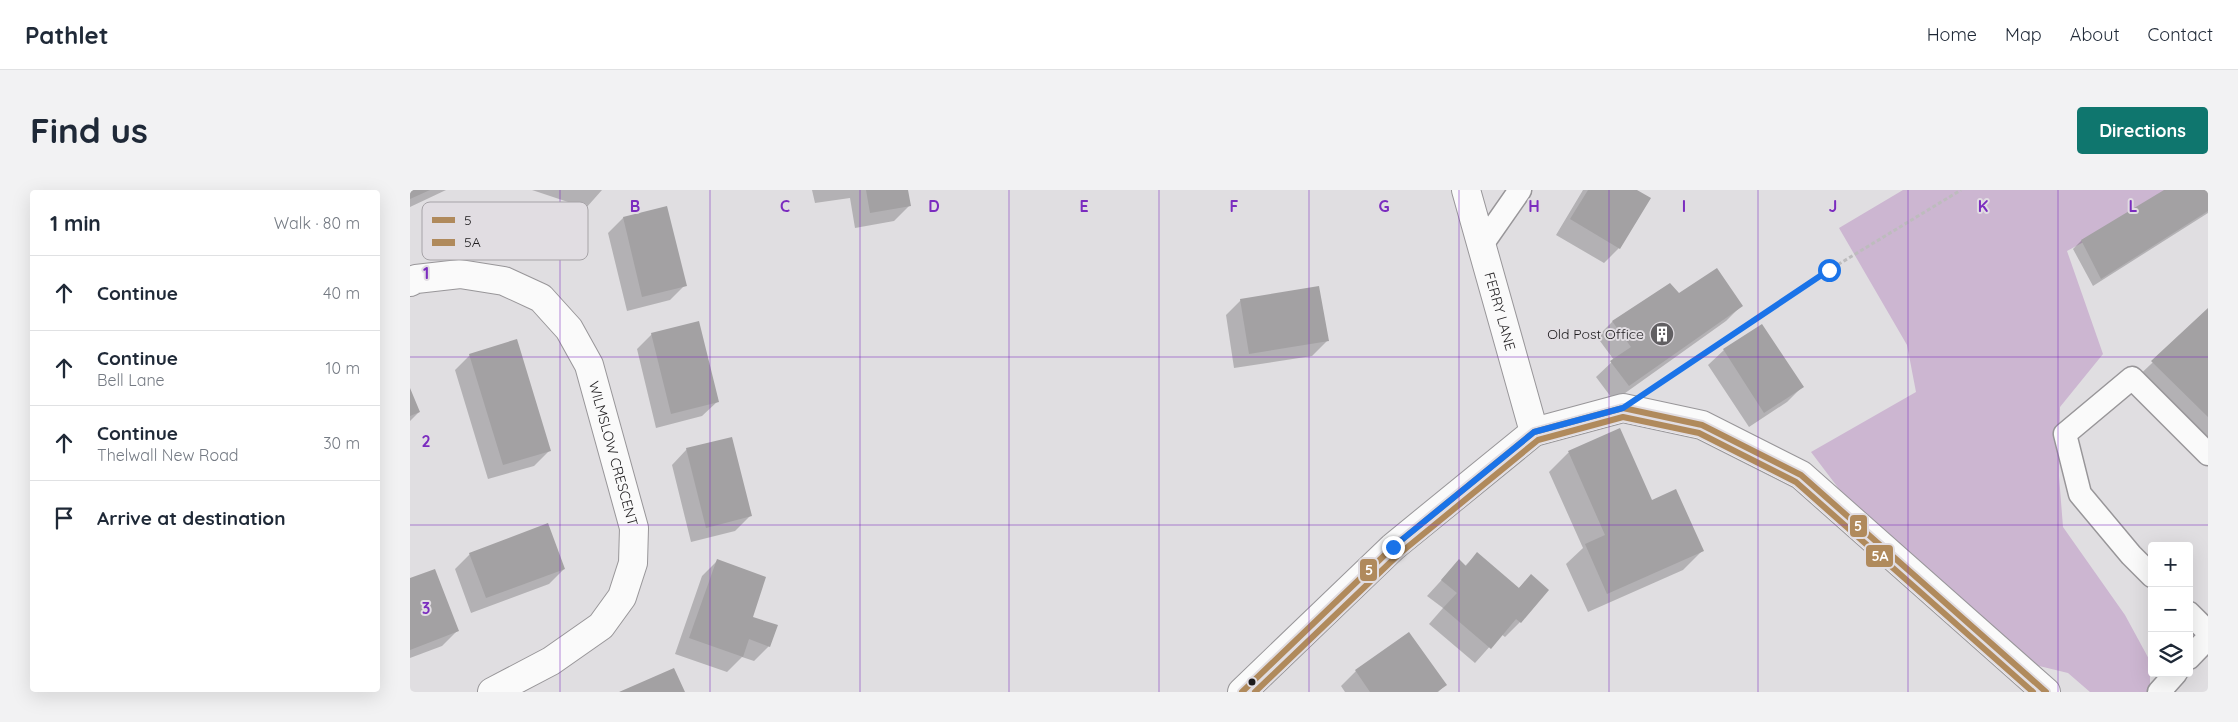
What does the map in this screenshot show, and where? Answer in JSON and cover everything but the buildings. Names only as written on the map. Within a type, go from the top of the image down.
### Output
[{"type":"main road","name":"FERRY LANE","points":[[1466,190],[1534,432]]},
{"type":"main road","name":"WILMSLOW CRESCENT","points":[[410,282],[416,279],[460,274],[504,281],[541,298],[569,329],[589,365],[634,528],[633,563],[622,597],[601,626],[551,661],[492,692]]},
{"type":"main road","points":[[1242,692],[1393,547],[1534,432],[1623,408],[1702,425],[1801,475],[2046,692]]},
{"type":"lane","points":[[1481,246],[1520,190]]},
{"type":"lane","points":[[2148,572],[2131,555],[2080,494],[2065,434],[2132,378],[2208,454]]},
{"type":"lane","points":[[2193,617],[2208,632]]},
{"type":"lane","points":[[2193,654],[2208,638]]},
{"type":"lane","points":[[2159,692],[2172,677]]},
{"type":"path","points":[[1623,408],[1829,270],[1961,190]]},
{"type":"shaded area","points":[[1903,190],[2179,190],[2067,251],[2103,354],[2060,407],[2059,476],[2063,527],[2125,615],[2148,657],[2150,692],[2090,692],[2068,673],[2010,659],[1908,580],[1811,452],[1916,392],[1907,345],[1839,228]]},
{"type":"transit line","name":"5","points":[[1242,692],[1393,547],[1534,432],[1623,408],[1702,425],[1801,475],[2046,692]]},
{"type":"transit line","name":"5A","points":[[1255,692],[1399,554],[1538,440],[1623,417],[1699,433],[1796,482],[2033,692]]},
{"type":"place","name":"Old Post Office","points":[[1662,334]]},
{"type":"route","points":[[1393,547],[1534,432],[1623,408],[1829,270]]}]
